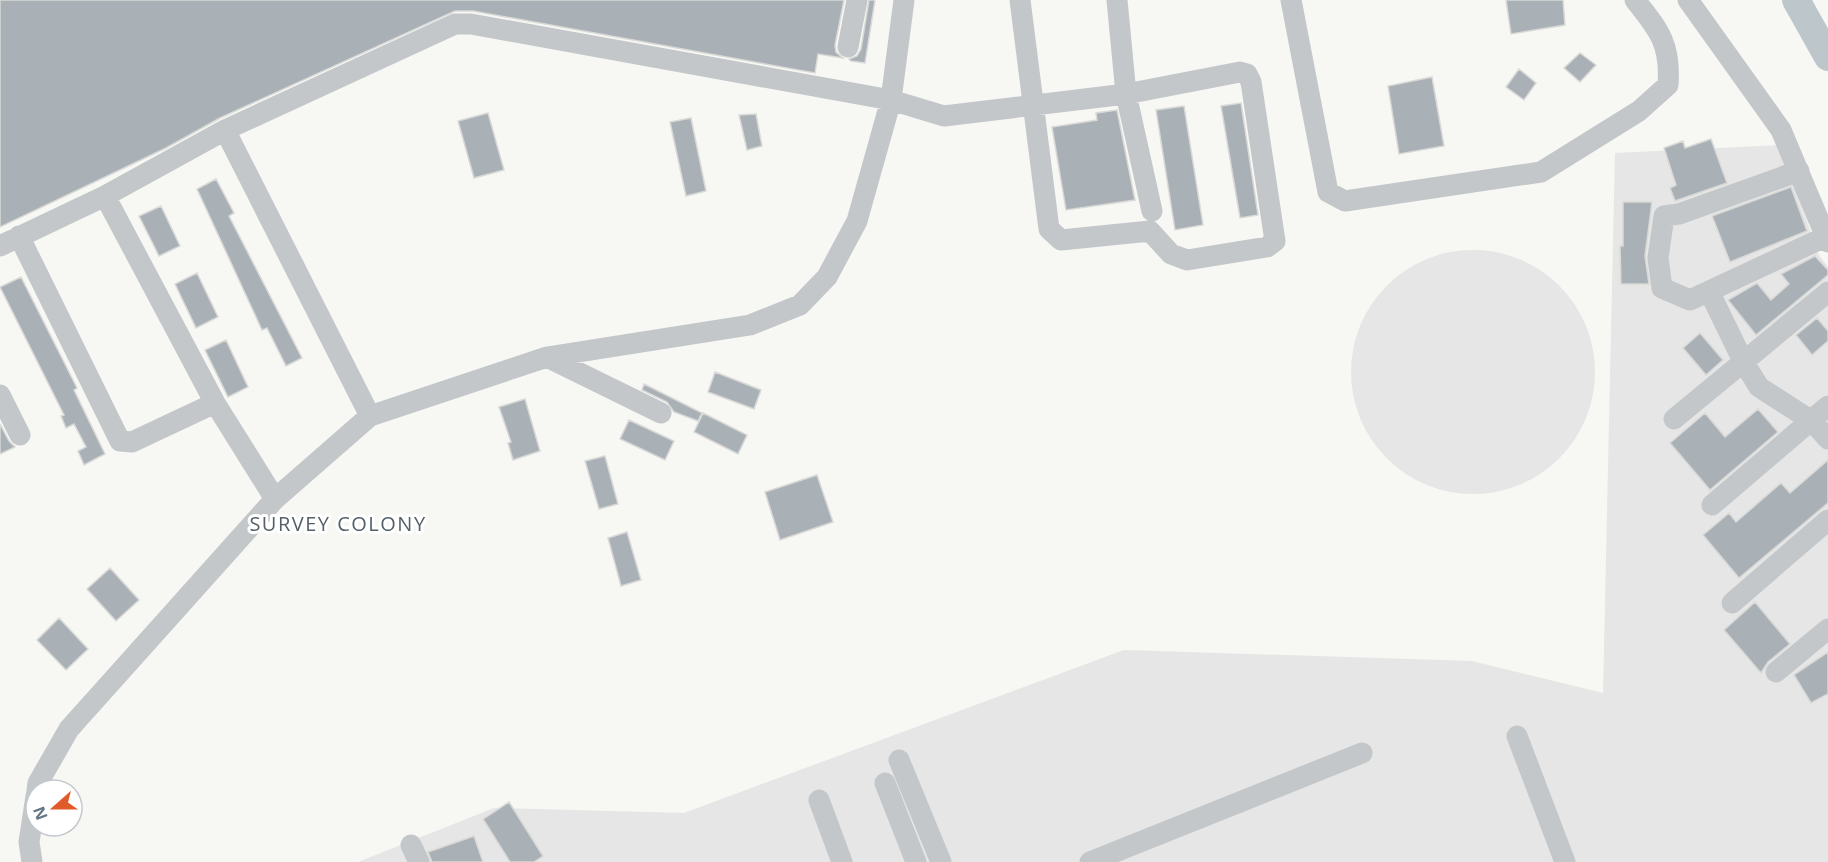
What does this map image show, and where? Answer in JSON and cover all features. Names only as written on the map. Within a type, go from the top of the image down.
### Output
[{"type":"street","points":[[848,47],[856,0]]},
{"type":"street","points":[[41,778],[69,729],[275,500],[370,416],[547,357],[750,325],[800,305],[827,276],[857,221],[891,100],[904,0]]},
{"type":"street","points":[[215,403],[132,442],[120,441],[9,241],[105,196],[225,130],[454,24],[471,24],[891,100],[944,116],[1033,106],[1126,94],[1240,72],[1247,74],[1255,105],[1275,242],[1268,247],[1187,260],[1171,254],[1150,231],[1061,240],[1055,237],[1049,229],[1033,106],[1020,0]]},
{"type":"street","points":[[1117,0],[1126,94],[1152,211]]},
{"type":"street","points":[[1291,0],[1328,192],[1345,201],[1541,172],[1639,111],[1668,85],[1670,63],[1663,35],[1635,0]]},
{"type":"street","points":[[1688,0],[1780,130],[1799,171],[1827,239],[1690,300],[1662,288],[1658,258],[1664,216],[1678,214],[1799,171]]},
{"type":"street","points":[[225,130],[370,416]]},
{"type":"street","points":[[105,196],[215,403],[275,500]]},
{"type":"street","points":[[1709,291],[1743,361],[1759,387],[1812,421],[1828,439]]},
{"type":"street","points":[[1674,419],[1828,292]]},
{"type":"street","points":[[547,357],[661,413]]},
{"type":"street","points":[[0,395],[20,435]]},
{"type":"street","points":[[1712,505],[1828,406]]},
{"type":"street","points":[[1732,603],[1828,520]]},
{"type":"street","points":[[1776,672],[1828,629]]},
{"type":"street","points":[[1517,736],[1565,862]]},
{"type":"street","points":[[1090,862],[1362,753]]},
{"type":"street","points":[[899,760],[940,862]]},
{"type":"street","points":[[885,783],[916,862]]},
{"type":"street","points":[[819,800],[842,862]]},
{"type":"street","points":[[30,838],[32,862]]},
{"type":"shaded area","points":[[1780,145],[1819,255],[1828,267],[1828,862],[358,862],[494,808],[684,813],[1124,650],[1472,661],[1603,693],[1615,153]]},
{"type":"shaded area","points":[[1461,250],[1485,250],[1508,255],[1531,264],[1551,278],[1567,294],[1586,325],[1593,348],[1595,372],[1593,396],[1581,430],[1567,450],[1551,466],[1531,480],[1508,489],[1485,494],[1461,494],[1438,489],[1415,480],[1395,466],[1379,450],[1365,430],[1356,407],[1351,384],[1351,360],[1356,337],[1365,314],[1379,294],[1395,278],[1415,264],[1438,255]]},
{"type":"building","points":[[0,0],[844,0],[835,45],[836,52],[843,58],[818,54],[815,73],[473,11],[455,11],[220,118],[166,148],[0,227]]},
{"type":"building","points":[[869,0],[875,0],[865,63],[851,61],[849,59],[857,56],[861,49]]},
{"type":"building","points":[[1506,0],[1563,0],[1565,25],[1511,34]]},
{"type":"building","points":[[1580,53],[1596,65],[1580,82],[1564,68]]},
{"type":"building","points":[[1519,69],[1536,83],[1524,100],[1506,87]]},
{"type":"building","points":[[1432,77],[1444,146],[1399,154],[1388,86]]},
{"type":"building","points":[[1241,103],[1258,215],[1240,218],[1221,106]]},
{"type":"building","points":[[1184,106],[1203,225],[1175,230],[1156,110]]},
{"type":"building","points":[[1117,110],[1135,200],[1066,210],[1052,127],[1097,120],[1096,113]]},
{"type":"building","points":[[488,113],[504,170],[474,178],[458,121]]},
{"type":"building","points":[[756,114],[762,146],[747,150],[739,115]]},
{"type":"building","points":[[691,118],[706,191],[686,196],[670,122]]},
{"type":"building","points":[[1711,139],[1727,183],[1675,201],[1670,188],[1676,185],[1664,148],[1683,141],[1685,148]]},
{"type":"building","points":[[216,179],[234,213],[229,216],[302,358],[286,366],[267,328],[262,330],[197,189]]},
{"type":"building","points":[[1791,187],[1807,231],[1730,262],[1712,216]]},
{"type":"building","points":[[1623,202],[1652,202],[1645,256],[1649,284],[1621,284],[1620,246],[1623,246]]},
{"type":"building","points":[[161,206],[180,246],[159,256],[139,216]]},
{"type":"building","points":[[1815,256],[1828,270],[1828,275],[1756,335],[1728,300],[1757,283],[1771,300],[1789,284],[1781,274]]},
{"type":"building","points":[[197,273],[218,317],[196,328],[175,284]]},
{"type":"building","points":[[21,277],[77,388],[74,390],[105,454],[84,465],[78,451],[86,447],[74,424],[66,428],[61,416],[64,415],[0,287]]},
{"type":"building","points":[[1817,318],[1828,331],[1828,341],[1812,355],[1796,335]]},
{"type":"building","points":[[1700,333],[1723,360],[1706,375],[1683,348]]},
{"type":"building","points":[[226,340],[248,387],[228,397],[205,350]]},
{"type":"building","points":[[715,372],[761,390],[754,409],[708,392]]},
{"type":"building","points":[[644,384],[702,413],[698,421],[674,412],[667,402],[642,390]]},
{"type":"building","points":[[525,399],[540,451],[513,460],[508,443],[511,442],[499,407]]},
{"type":"building","points":[[1758,409],[1778,432],[1710,490],[1670,443],[1705,413],[1725,437]]},
{"type":"building","points":[[703,413],[747,435],[738,454],[694,432]]},
{"type":"building","points":[[629,420],[674,441],[665,460],[620,439]]},
{"type":"building","points":[[0,424],[15,447],[0,454]]},
{"type":"building","points":[[605,456],[618,504],[599,509],[585,461]]},
{"type":"building","points":[[1828,460],[1828,503],[1739,578],[1703,535],[1729,513],[1736,522],[1781,483],[1790,493]]},
{"type":"building","points":[[817,475],[833,522],[780,540],[765,492]]},
{"type":"building","points":[[627,532],[641,580],[621,586],[608,538]]},
{"type":"building","points":[[110,568],[139,600],[116,621],[87,589]]},
{"type":"building","points":[[1755,602],[1790,644],[1768,662],[1761,673],[1724,630]]},
{"type":"building","points":[[59,618],[88,649],[66,670],[37,640]]},
{"type":"building","points":[[1828,652],[1828,694],[1811,703],[1794,675]]},
{"type":"building","points":[[509,802],[543,856],[534,862],[510,862],[483,819]]},
{"type":"building","points":[[474,836],[483,862],[432,862],[428,852]]},
{"type":"waterway","points":[[1796,0],[1828,57]]},
{"type":"district","name":"SURVEY COLONY","points":[[338,524]]}]
